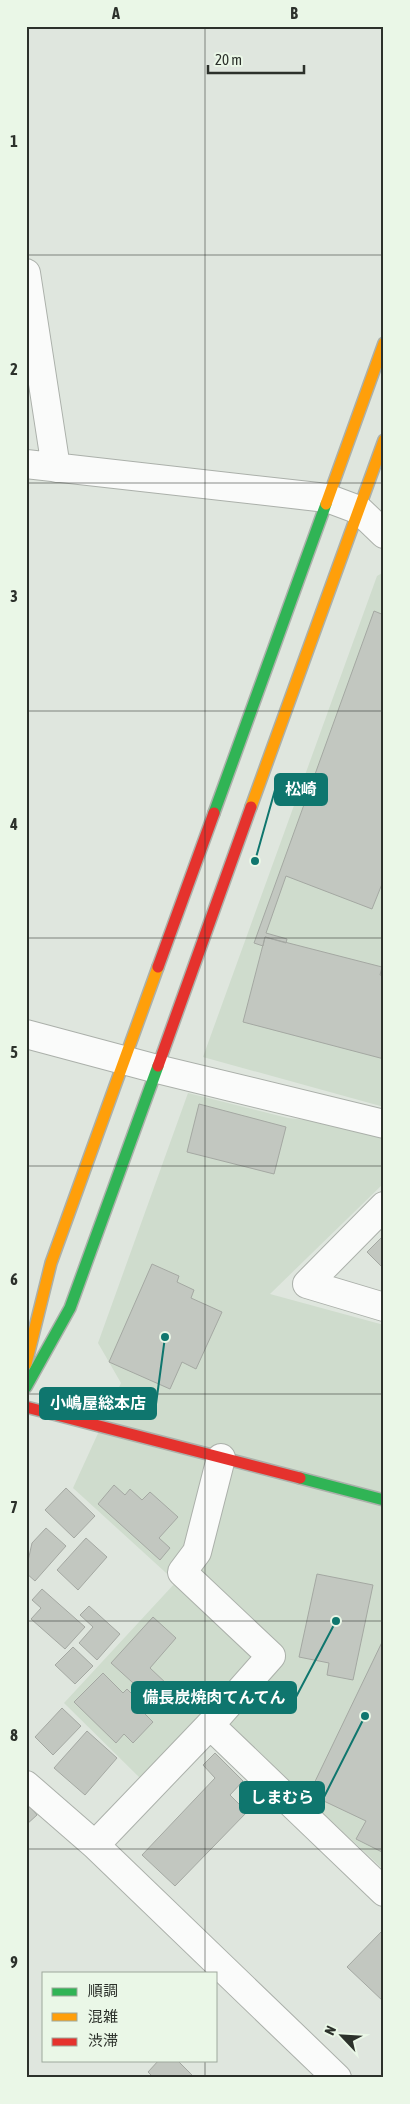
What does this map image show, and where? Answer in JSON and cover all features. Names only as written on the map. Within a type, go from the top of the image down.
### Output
[{"type":"street","points":[[26,273],[56,468]]},
{"type":"street","points":[[26,1364],[51,1263],[384,343]]},
{"type":"street","points":[[26,1387],[70,1308],[384,440]]},
{"type":"street","points":[[26,464],[327,498],[358,510],[384,534]]},
{"type":"street","points":[[26,1034],[157,1069],[384,1124]]},
{"type":"street","points":[[384,1206],[307,1284],[384,1307]]},
{"type":"street","points":[[26,1407],[384,1500]]},
{"type":"street","points":[[95,1845],[210,1725],[271,1656],[182,1572],[197,1552],[221,1458]]},
{"type":"street","points":[[210,1725],[384,1892]]},
{"type":"street","points":[[26,1785],[95,1845],[336,2078]]},
{"type":"shaded area","points":[[384,572],[384,1107],[203,1057],[377,576]]},
{"type":"shaded area","points":[[188,1093],[288,1118],[333,1123],[384,1136],[384,1183],[270,1294],[384,1325],[384,1870],[210,1708],[140,1778],[64,1703],[176,1582],[73,1488],[121,1383],[98,1343]]},
{"type":"building","points":[[374,611],[384,615],[384,879],[372,909],[286,876],[266,933],[287,939],[286,943],[265,937],[263,946],[254,943]]},
{"type":"building","points":[[265,937],[382,967],[380,975],[384,976],[384,1059],[243,1022]]},
{"type":"building","points":[[199,1104],[286,1127],[274,1174],[187,1152]]},
{"type":"building","points":[[384,1235],[384,1269],[367,1252]]},
{"type":"building","points":[[152,1264],[179,1276],[177,1282],[194,1290],[191,1298],[222,1312],[196,1369],[182,1362],[170,1389],[109,1362]]},
{"type":"building","points":[[114,1485],[125,1495],[130,1489],[142,1500],[150,1492],[178,1517],[159,1538],[170,1548],[160,1560],[98,1504]]},
{"type":"building","points":[[66,1488],[95,1516],[74,1538],[45,1510]]},
{"type":"building","points":[[46,1528],[66,1546],[35,1581],[26,1573],[26,1570],[32,1543]]},
{"type":"building","points":[[86,1538],[107,1557],[78,1590],[57,1570]]},
{"type":"building","points":[[317,1574],[373,1585],[353,1680],[327,1675],[329,1663],[299,1657]]},
{"type":"building","points":[[42,1589],[85,1627],[65,1649],[31,1619],[41,1608],[32,1600]]},
{"type":"building","points":[[89,1606],[120,1634],[97,1660],[79,1643],[93,1627],[80,1615]]},
{"type":"building","points":[[153,1617],[176,1638],[150,1668],[168,1685],[153,1701],[111,1663]]},
{"type":"building","points":[[384,1638],[384,1853],[356,1839],[366,1821],[309,1794]]},
{"type":"building","points":[[73,1647],[93,1666],[75,1684],[55,1665]]},
{"type":"building","points":[[103,1673],[123,1693],[127,1689],[146,1708],[142,1711],[153,1722],[133,1743],[124,1734],[116,1743],[74,1702]]},
{"type":"building","points":[[62,1708],[81,1726],[53,1755],[35,1737]]},
{"type":"building","points":[[87,1731],[117,1758],[85,1795],[54,1768]]},
{"type":"building","points":[[215,1753],[243,1781],[230,1795],[247,1812],[175,1886],[142,1855],[215,1778],[203,1765]]},
{"type":"building","points":[[26,1802],[37,1815],[26,1825]]},
{"type":"building","points":[[384,1931],[384,2002],[347,1967]]},
{"type":"building","points":[[157,2062],[179,2062],[195,2078],[154,2078],[148,2072]]},
{"type":"traffic: fast","points":[[214,813],[326,504]]},
{"type":"traffic: fast","points":[[26,1387],[70,1308],[158,1066]]},
{"type":"traffic: fast","points":[[300,1478],[384,1500]]},
{"type":"traffic: slow","points":[[326,504],[384,343]]},
{"type":"traffic: slow","points":[[251,807],[384,440]]},
{"type":"traffic: slow","points":[[26,1364],[51,1263],[158,967]]},
{"type":"traffic: jam","points":[[158,1066],[251,807]]},
{"type":"traffic: jam","points":[[158,967],[214,813]]},
{"type":"traffic: jam","points":[[26,1407],[300,1478]]},
{"type":"place","name":"松崎","points":[[255,861]]},
{"type":"place","name":"小嶋屋総本店","points":[[165,1337]]},
{"type":"place","name":"備長炭焼肉てんてん","points":[[336,1621]]},
{"type":"place","name":"しまむら","points":[[365,1716]]}]
